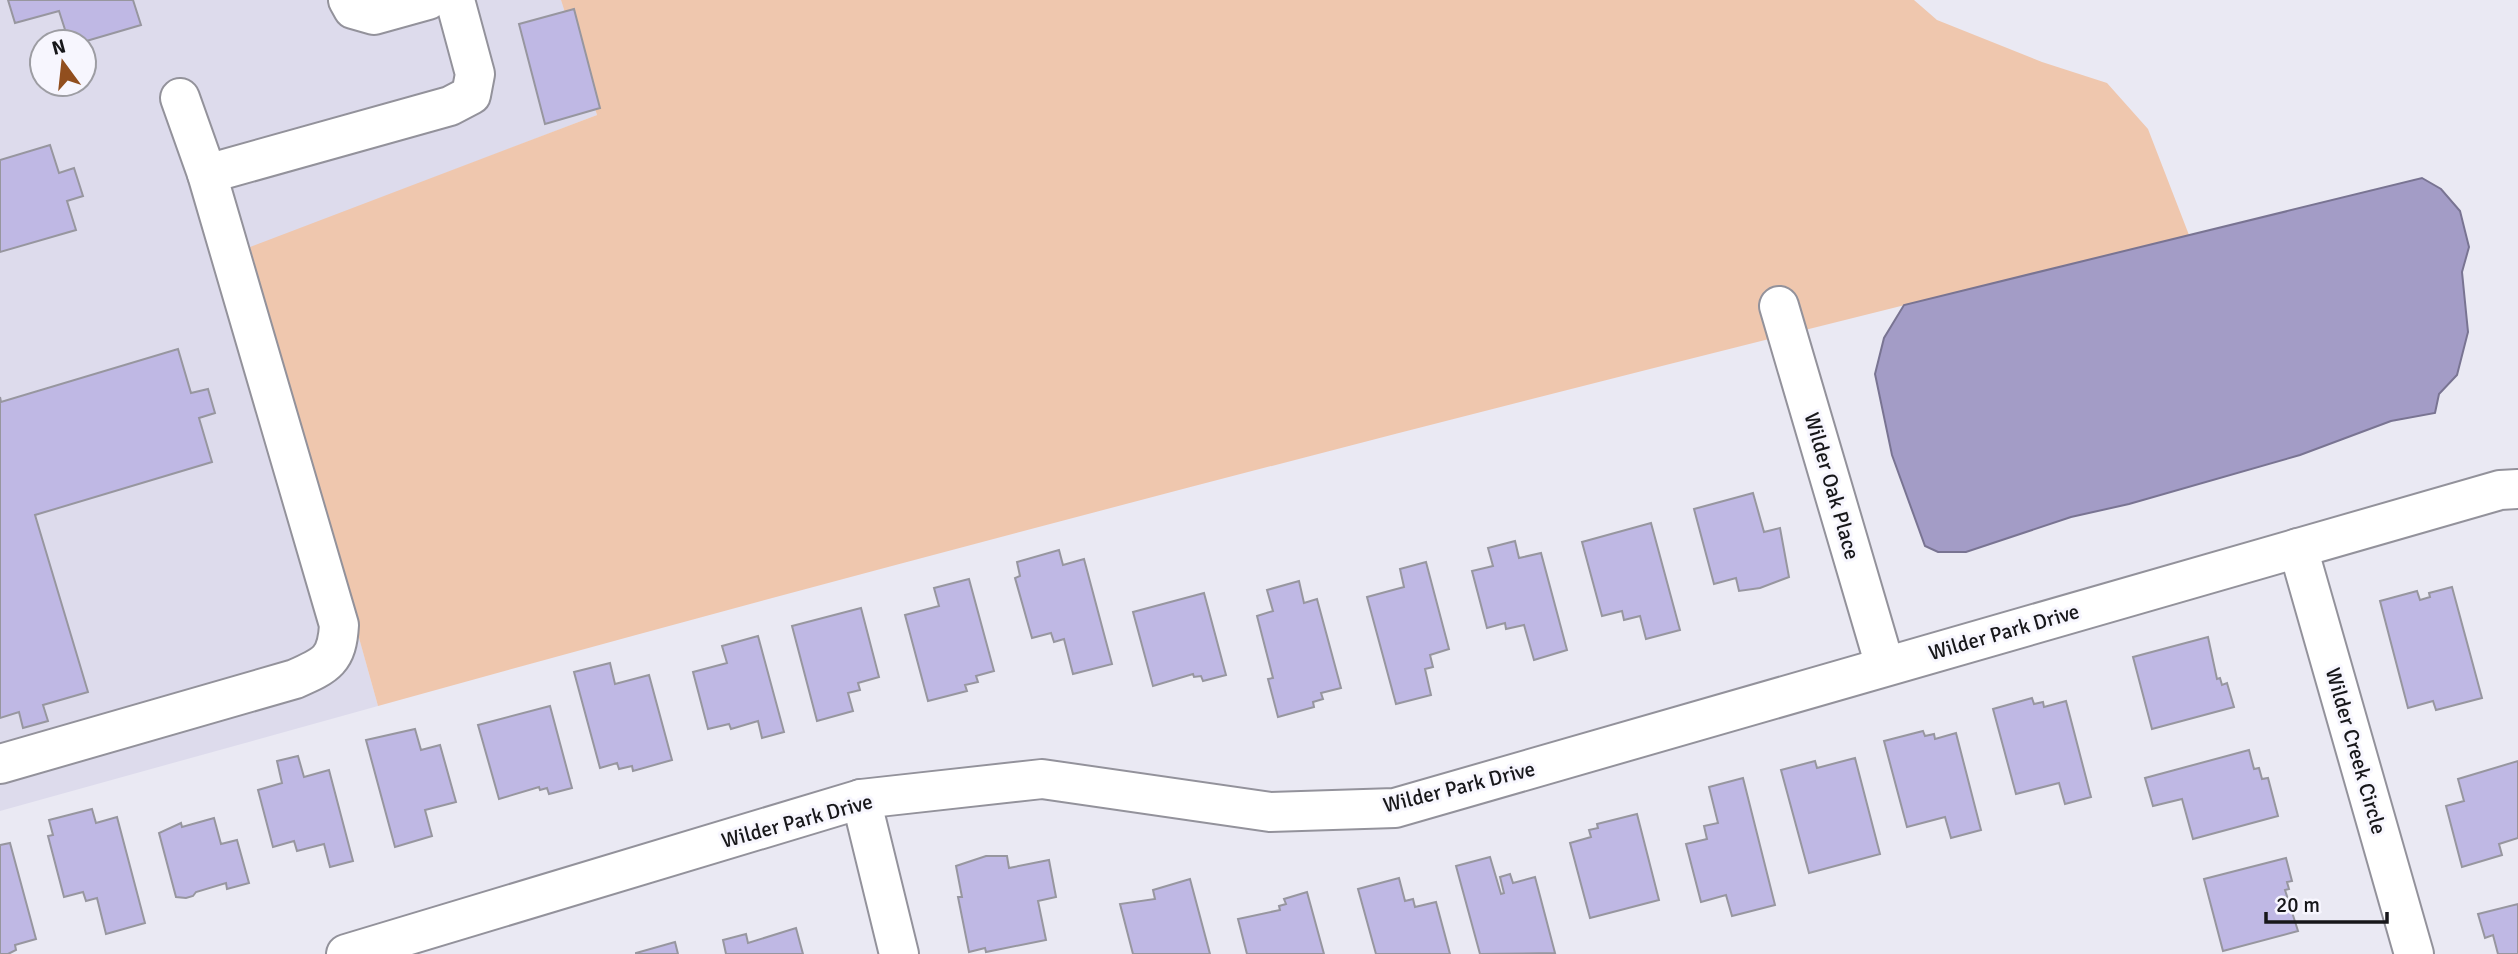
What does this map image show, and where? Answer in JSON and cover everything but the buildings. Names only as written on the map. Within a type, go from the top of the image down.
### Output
[{"type":"street","points":[[348,0],[353,9],[374,15],[428,0]]},
{"type":"street","points":[[207,174],[450,106],[471,94],[475,74],[455,0]]},
{"type":"street","points":[[0,764],[295,679],[321,668],[337,648],[339,625],[207,174],[180,98]]},
{"type":"street","name":"Wilder Oak Place","points":[[1779,306],[1885,666]]},
{"type":"street","name":"Wilder Park Drive","points":[[346,954],[861,799],[1042,779],[1270,812],[1395,808],[2500,490],[2518,489]]},
{"type":"street","name":"Wilder Creek Circle","points":[[2298,548],[2414,954]]},
{"type":"street","points":[[861,799],[899,954]]},
{"type":"shaded area","points":[[0,0],[561,0],[597,115],[251,248],[378,706],[0,811]]},
{"type":"shaded area","points":[[561,0],[1914,0],[1937,20],[2042,62],[2107,83],[2148,129],[2189,235],[1282,463],[378,706],[250,247],[597,115]]},
{"type":"shaded area","points":[[2422,178],[2441,189],[2460,211],[2469,247],[2462,272],[2468,332],[2457,375],[2439,394],[2435,413],[2391,421],[2300,455],[2129,504],[2071,517],[1966,552],[1938,552],[1925,546],[1892,455],[1875,374],[1884,338],[1904,305]]}]
